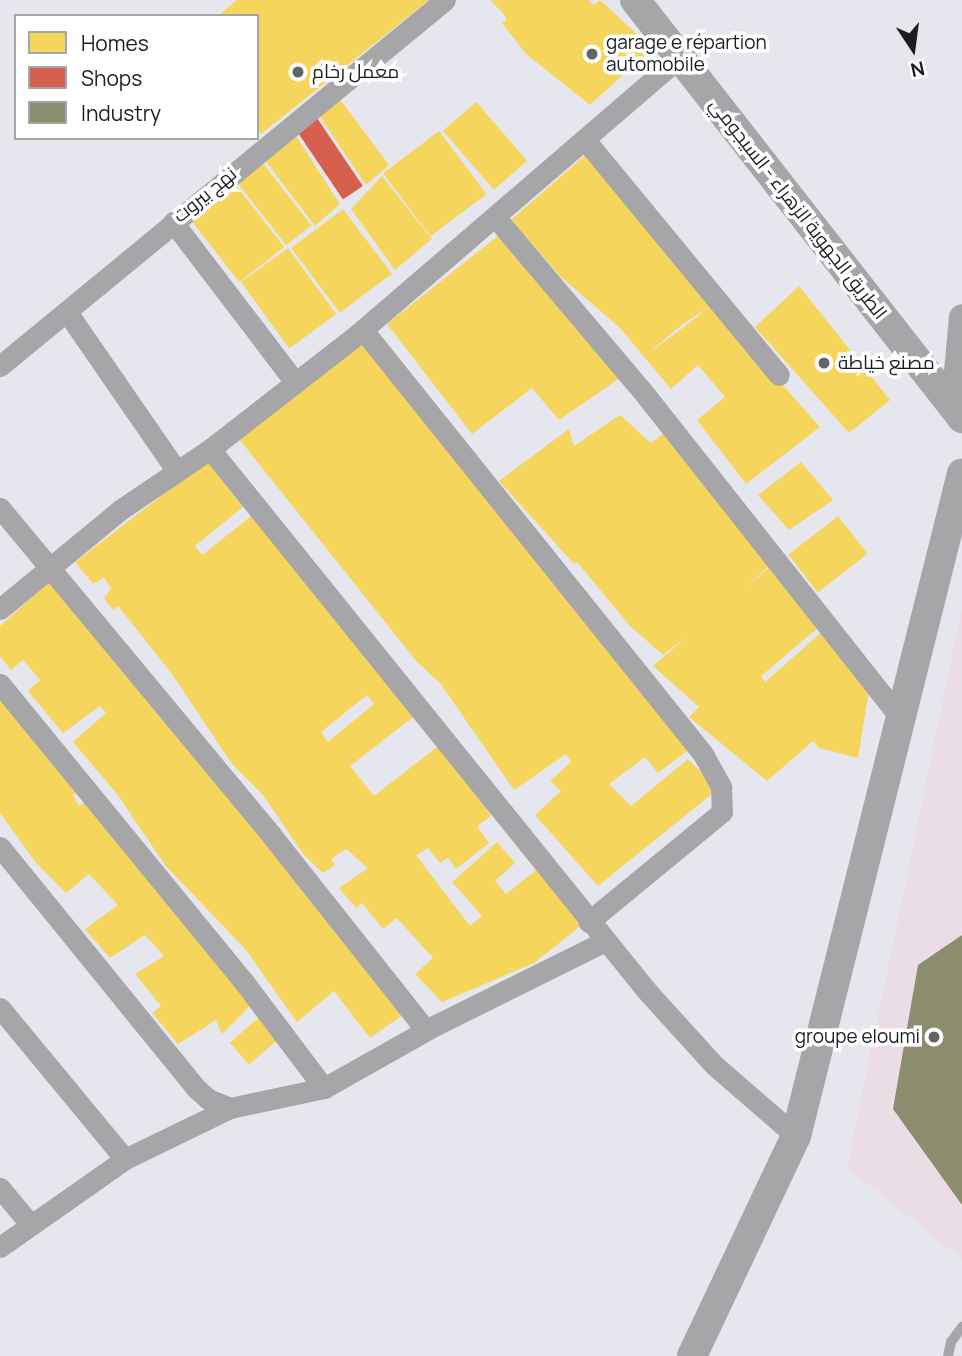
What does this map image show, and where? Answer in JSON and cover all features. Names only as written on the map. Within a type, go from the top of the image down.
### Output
[{"type":"main road","name":"الطريق الجهوية الزهراء - السيجومي","points":[[635,0],[681,56],[841,267],[958,412]]},
{"type":"main road","points":[[692,1356],[796,1136],[962,473]]},
{"type":"street","name":"نهج بيروت","points":[[0,366],[445,0]]},
{"type":"street","points":[[0,609],[120,510],[210,449],[294,381],[363,330],[586,141],[681,56]]},
{"type":"street","points":[[586,141],[779,375]]},
{"type":"street","points":[[496,218],[647,397],[900,717]]},
{"type":"street","points":[[173,222],[294,381]]},
{"type":"street","points":[[67,312],[176,470]]},
{"type":"street","points":[[958,412],[962,317]]},
{"type":"street","points":[[363,330],[703,754],[721,788],[722,812],[588,922]]},
{"type":"street","points":[[210,449],[588,922],[714,1065],[796,1136]]},
{"type":"street","points":[[0,508],[263,825],[426,1030]]},
{"type":"street","points":[[0,684],[244,982],[324,1088]]},
{"type":"street","points":[[0,847],[197,1088],[208,1100],[230,1108]]},
{"type":"street","points":[[0,1247],[125,1160],[230,1108],[324,1088],[426,1030],[605,941]]},
{"type":"street","points":[[0,1008],[125,1160]]},
{"type":"street","points":[[0,1188],[30,1224]]},
{"type":"lane","points":[[948,1356],[951,1342],[962,1328]]},
{"type":"shaded area","points":[[962,607],[962,1259],[847,1168]]},
{"type":"building: Homes","name":"معمل رخام","points":[[237,0],[429,0],[261,134],[259,14],[220,14]]},
{"type":"building: Homes","name":"garage e répartion automobile","points":[[490,0],[588,0],[594,5],[600,0],[652,48],[590,105],[526,54],[502,23],[507,20],[502,12]]},
{"type":"building: Homes","points":[[339,98],[389,165],[366,185],[318,114]]},
{"type":"building: Homes","points":[[476,102],[527,161],[494,190],[443,131]]},
{"type":"building: Homes","points":[[439,131],[487,194],[431,236],[383,173]]},
{"type":"building: Homes","points":[[296,136],[340,204],[315,226],[264,159]]},
{"type":"building: Homes","points":[[590,151],[736,333],[820,427],[746,484],[697,420],[725,397],[698,365],[671,389],[620,328],[561,277],[511,220]],"holes":[[[710,307],[652,351],[684,323]]]},
{"type":"building: Homes","points":[[261,161],[311,226],[286,245],[236,181]]},
{"type":"building: Homes","points":[[382,176],[432,239],[395,270],[351,209]]},
{"type":"building: Homes","points":[[235,184],[284,247],[239,282],[190,219]]},
{"type":"building: Homes","points":[[343,209],[392,274],[340,313],[291,248]]},
{"type":"building: Homes","points":[[499,235],[620,378],[559,420],[532,388],[472,434],[387,324]]},
{"type":"building: Homes","points":[[288,248],[336,314],[289,348],[241,282]]},
{"type":"building: Homes","name":"مصنع خياطة","points":[[799,286],[890,400],[849,433],[755,327]]},
{"type":"building: Homes","points":[[359,341],[691,748],[658,773],[645,757],[609,784],[631,806],[688,759],[718,789],[598,886],[535,815],[561,791],[550,781],[571,762],[566,754],[514,790],[440,683],[417,662],[239,439]]},
{"type":"building: Homes","points":[[620,415],[651,443],[665,432],[772,563],[740,593],[772,565],[819,627],[761,676],[765,682],[824,630],[870,684],[858,758],[819,748],[813,741],[767,781],[689,717],[699,707],[653,666],[689,635],[663,655],[630,626],[577,562],[574,564],[499,481],[569,429],[574,446]]},
{"type":"building: Homes","points":[[207,461],[243,507],[195,546],[202,555],[254,514],[416,715],[350,766],[374,796],[441,744],[491,816],[477,826],[489,843],[456,869],[448,858],[440,863],[428,848],[416,855],[470,926],[482,916],[452,882],[497,842],[515,863],[495,881],[506,894],[540,867],[583,924],[534,963],[442,1002],[415,974],[433,958],[397,918],[383,929],[362,903],[356,908],[339,888],[368,868],[346,849],[331,859],[335,865],[323,873],[304,855],[263,795],[232,764],[172,674],[118,606],[113,610],[104,598],[111,589],[104,577],[93,584],[75,562]],"holes":[[[367,695],[374,704],[328,742],[321,732]]]},
{"type":"building: Homes","points":[[801,462],[833,500],[789,530],[758,495]]},
{"type":"building: Homes","points":[[838,516],[868,554],[818,593],[788,555]]},
{"type":"building: Homes","points":[[50,581],[404,1014],[370,1038],[334,991],[297,1022],[246,950],[165,865],[117,794],[73,742],[106,713],[100,706],[63,733],[28,691],[40,680],[23,660],[11,670],[0,656],[0,626]]},
{"type":"building: Homes","points":[[0,689],[79,788],[73,795],[79,806],[89,799],[254,1002],[222,1034],[216,1020],[178,1044],[152,1013],[161,1006],[135,974],[164,956],[145,935],[110,958],[85,929],[118,905],[89,874],[66,893],[37,864],[0,813]]},
{"type":"building: Homes","points":[[263,1014],[282,1036],[249,1065],[230,1043]]},
{"type":"building: Shops","points":[[317,118],[363,186],[343,199],[297,131]]},
{"type":"building: Industry","name":"groupe eloumi","points":[[962,935],[962,1205],[893,1109],[918,965]]},
{"type":"place","name":"garage e répartion automobile","points":[[592,54]]},
{"type":"place","name":"معمل رخام","points":[[298,72]]},
{"type":"place","name":"مصنع خياطة","points":[[824,363]]},
{"type":"place","name":"groupe eloumi","points":[[934,1037]]}]
